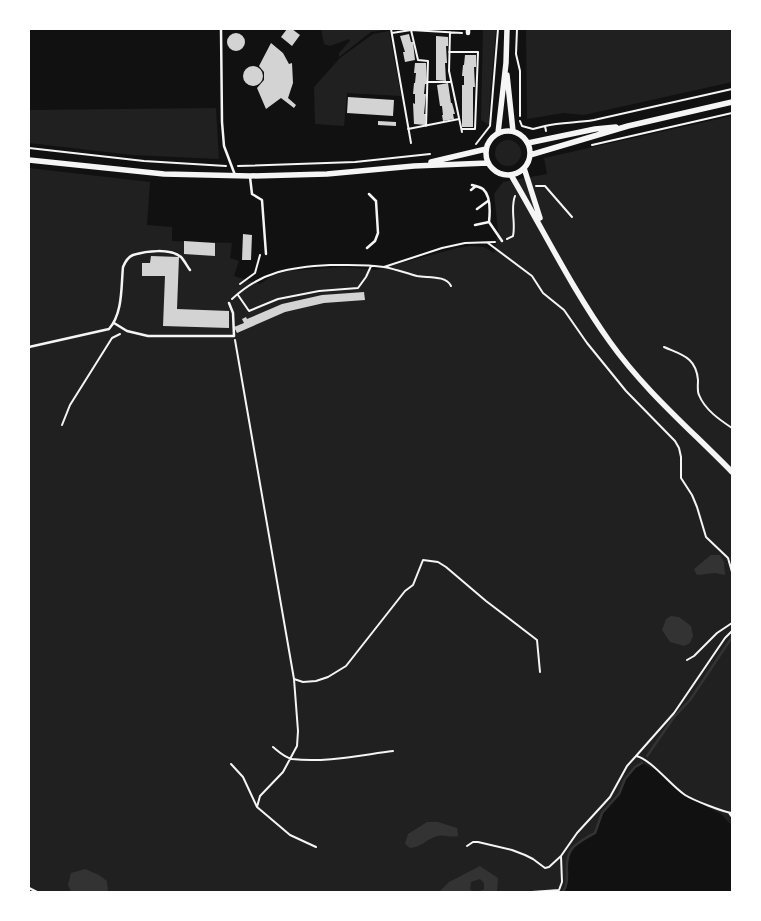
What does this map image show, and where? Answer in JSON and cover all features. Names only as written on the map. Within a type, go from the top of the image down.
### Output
[{"type":"street","points":[[498,133],[508,29]]},
{"type":"street","points":[[506,63],[513,132]]},
{"type":"street","points":[[530,155],[628,126],[732,102]]},
{"type":"street","points":[[528,142],[595,128],[628,126]]},
{"type":"street","points":[[513,132],[522,135],[528,142],[529,162],[518,173],[512,175],[498,173],[488,163],[486,149],[493,137],[498,133],[513,132]]},
{"type":"street","points":[[414,166],[486,149]]},
{"type":"street","points":[[29,160],[164,174],[236,176],[327,174],[414,166],[488,163]]},
{"type":"street","points":[[524,168],[542,227]]},
{"type":"street","points":[[512,175],[580,298],[612,344],[651,390],[732,472]]},
{"type":"lane","points":[[221,29],[224,146],[236,176]]},
{"type":"lane","points":[[250,176],[252,194],[262,200],[266,254]]},
{"type":"lane","points":[[472,185],[485,191],[490,213],[489,222],[502,241]]},
{"type":"lane","points":[[471,190],[476,186]]},
{"type":"lane","points":[[367,248],[376,241],[378,233],[376,201],[369,194]]},
{"type":"lane","points":[[476,209],[488,201]]},
{"type":"lane","points":[[475,226],[489,222]]},
{"type":"lane","points":[[29,347],[109,329],[118,315],[123,267],[126,260],[132,256],[152,251],[172,253],[181,257],[190,270]]},
{"type":"lane","points":[[114,323],[127,331],[148,336],[234,336],[233,313],[228,303]]},
{"type":"lane","points":[[29,888],[37,892]]},
{"type":"path","points":[[392,29],[411,143]]},
{"type":"path","points":[[476,144],[490,126],[498,29]]},
{"type":"path","points":[[516,29],[516,54],[520,71],[519,112],[522,126],[533,129],[558,123],[577,123],[594,120],[732,88]]},
{"type":"path","points":[[392,33],[411,30],[468,31]]},
{"type":"path","points":[[411,30],[418,60],[428,61],[426,126]]},
{"type":"path","points":[[449,52],[478,52],[475,129],[462,130],[459,119],[449,71],[449,52],[450,32]]},
{"type":"path","points":[[428,82],[452,82]]},
{"type":"path","points":[[590,146],[732,113]]},
{"type":"path","points":[[408,130],[459,119]]},
{"type":"path","points":[[545,126],[548,139]]},
{"type":"path","points":[[29,148],[144,162],[232,166],[355,162],[430,154]]},
{"type":"path","points":[[488,243],[532,276],[543,293],[564,310],[587,343],[626,391],[675,441],[681,457],[681,478],[697,506],[706,537],[728,558],[732,572]]},
{"type":"path","points":[[240,284],[255,273],[260,259],[260,252]]},
{"type":"path","points":[[228,303],[238,294],[266,276],[299,267],[345,265],[384,267],[424,277],[444,279],[450,282],[452,286]]},
{"type":"path","points":[[238,294],[250,311],[278,299],[318,291],[358,288],[371,266]]},
{"type":"path","points":[[62,425],[70,405],[112,338],[127,331]]},
{"type":"path","points":[[234,336],[294,679],[298,731],[292,758],[283,772],[260,796],[258,807]]},
{"type":"path","points":[[664,347],[683,355],[692,362],[696,370],[699,396],[714,415],[732,428]]},
{"type":"path","points":[[294,679],[303,682],[316,681],[328,677],[346,666],[405,591],[413,586],[423,560],[438,562],[446,567],[537,640],[540,672]]},
{"type":"path","points":[[687,660],[694,656],[717,633],[732,623]]},
{"type":"path","points":[[467,846],[473,842],[478,842],[512,850],[533,859],[545,868],[549,867],[561,856],[577,833],[610,797],[627,766],[674,713],[725,638],[732,631]]},
{"type":"path","points":[[273,747],[282,755],[292,758],[323,759],[393,751]]},
{"type":"path","points":[[636,756],[649,764],[685,795],[732,813]]},
{"type":"path","points":[[231,764],[242,777],[258,807],[290,835],[316,847]]},
{"type":"path","points":[[729,813],[732,817]]},
{"type":"path","points":[[532,892],[559,890],[562,882],[561,856]]},
{"type":"shaded area","points":[[321,29],[392,29],[371,32],[339,57],[339,53],[350,41],[349,39],[330,46],[324,44]]},
{"type":"shaded area","points":[[483,29],[496,29],[489,125],[481,120]]},
{"type":"shaded area","points":[[526,29],[732,29],[732,82],[584,115],[563,113],[527,119]]},
{"type":"shaded area","points":[[389,31],[401,96],[347,93],[344,126],[315,124],[314,87],[340,58],[373,34]]},
{"type":"shaded area","points":[[216,108],[219,159],[132,155],[29,143],[29,110]]},
{"type":"shaded area","points":[[732,116],[732,826],[721,814],[682,794],[656,770],[642,763],[635,767],[625,779],[619,794],[602,813],[595,833],[582,840],[570,852],[563,892],[29,892],[29,168],[150,182],[147,225],[172,227],[172,241],[232,243],[230,258],[239,261],[234,276],[260,284],[273,275],[289,271],[343,267],[376,270],[471,246],[484,247],[494,253],[498,230],[494,194],[503,182],[547,174],[544,158]]},
{"type":"shaded area","points":[[508,140],[517,144],[521,153],[517,162],[508,166],[499,162],[495,153],[499,144]]},
{"type":"shaded area","points":[[711,555],[720,555],[724,562],[725,575],[715,573],[697,575],[694,569]]},
{"type":"shaded area","points":[[671,616],[679,617],[691,626],[693,636],[690,643],[684,646],[670,642],[662,630],[666,619]]},
{"type":"shaded area","points":[[427,822],[438,822],[457,828],[458,836],[437,836],[414,848],[410,848],[405,844],[408,834]]},
{"type":"shaded area","points":[[480,866],[498,878],[497,892],[478,892],[484,889],[484,883],[480,879],[471,882],[470,890],[476,892],[439,892],[449,882]]},
{"type":"shaded area","points":[[85,869],[107,881],[108,892],[71,892],[68,885],[71,873]]},
{"type":"building","points":[[287,29],[292,29],[300,35],[292,46],[281,37]]},
{"type":"building","points":[[236,33],[242,36],[245,42],[242,48],[236,51],[230,48],[227,42],[230,36]]},
{"type":"building","points":[[409,34],[411,42],[413,42],[415,60],[405,62],[403,52],[405,52],[400,36]]},
{"type":"building","points":[[436,36],[448,37],[448,46],[446,46],[447,63],[445,63],[446,81],[436,80]]},
{"type":"building","points":[[271,43],[283,53],[289,64],[292,63],[293,83],[288,98],[296,105],[294,108],[281,98],[266,109],[257,88],[264,80],[264,72],[259,66]]},
{"type":"building","points":[[465,55],[476,55],[476,67],[474,67],[475,87],[473,87],[473,127],[462,127],[462,85],[464,85],[464,76],[462,76]]},
{"type":"building","points":[[415,63],[426,63],[425,125],[414,124]]},
{"type":"building","points":[[253,66],[260,69],[263,76],[260,83],[253,86],[246,83],[243,76],[246,69]]},
{"type":"building","points":[[448,83],[455,114],[453,114],[454,119],[443,121],[437,85]]},
{"type":"building","points":[[348,97],[394,100],[393,116],[347,113]]},
{"type":"building","points":[[378,121],[396,122],[396,126],[378,125]]},
{"type":"building","points":[[243,234],[252,235],[251,260],[242,260]]},
{"type":"building","points":[[184,241],[215,243],[215,256],[184,254]]},
{"type":"building","points":[[151,256],[179,257],[177,309],[229,311],[229,328],[163,326],[165,276],[142,276],[142,263],[150,263]]},
{"type":"building","points":[[364,292],[365,300],[324,303],[285,312],[237,333],[234,327],[244,323],[242,319],[246,317],[247,319],[282,304],[322,295]]},
{"type":"waterway","points":[[647,756],[674,717],[690,700],[732,637]]},
{"type":"waterway","points":[[563,892],[570,852],[582,840],[595,833],[602,813],[619,794],[625,779],[635,767],[642,763]]}]
